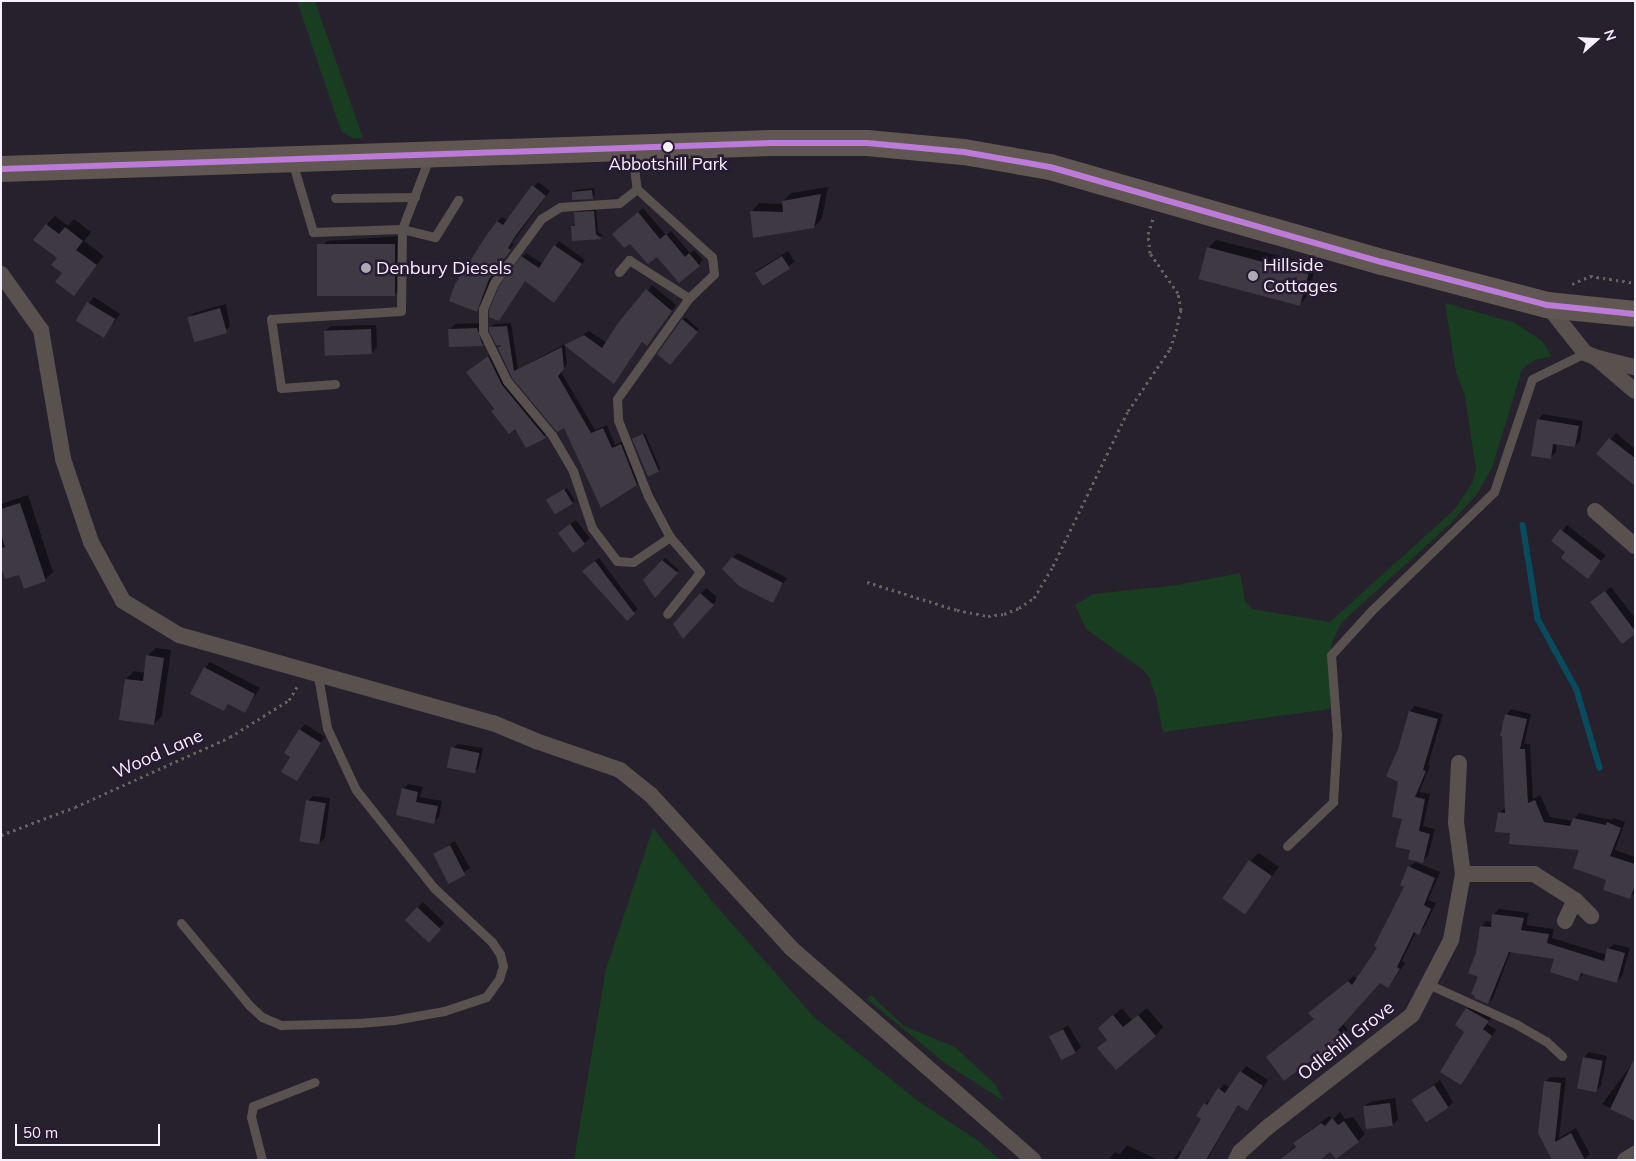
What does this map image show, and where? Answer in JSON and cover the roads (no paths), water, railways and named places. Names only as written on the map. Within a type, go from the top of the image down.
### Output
[{"type":"main road","points":[[1,169],[773,143],[876,144],[964,152],[1050,167],[1382,262],[1547,305],[1635,314]]},
{"type":"street","points":[[1,274],[41,330],[63,459],[91,542],[123,601],[178,634],[312,674],[493,723],[536,741],[620,770],[650,794],[790,948],[1033,1160]]},
{"type":"street","points":[[1547,305],[1590,355],[1635,391]]},
{"type":"street","points":[[1590,355],[1635,367]]},
{"type":"street","points":[[1595,511],[1635,546]]},
{"type":"street","name":"Odlehill Grove","points":[[1236,1160],[1240,1152],[1268,1127],[1412,1015],[1451,940],[1463,874],[1456,822],[1459,763]]},
{"type":"street","points":[[1463,874],[1534,874],[1575,900],[1591,916]]},
{"type":"street","points":[[1564,921],[1575,900]]},
{"type":"street","points":[[1625,1160],[1635,1154]]},
{"type":"lane","points":[[632,148],[637,189],[712,257],[714,274],[689,298],[617,400],[618,420],[648,496],[670,538],[700,572],[667,614]]},
{"type":"lane","points":[[335,384],[281,388],[272,319],[401,311],[402,229],[430,155]]},
{"type":"lane","points":[[292,160],[314,232],[402,229],[435,237],[458,200]]},
{"type":"lane","points":[[637,189],[619,203],[560,207],[541,219],[494,283],[483,309],[483,332],[507,381],[552,435],[573,471],[592,528],[618,561],[632,562],[670,538]]},
{"type":"lane","points":[[335,198],[415,197]]},
{"type":"lane","points":[[619,272],[628,260],[689,298]]},
{"type":"lane","points":[[1287,846],[1333,802],[1337,735],[1330,655],[1371,611],[1494,492],[1532,379],[1590,355]]},
{"type":"lane","points":[[181,923],[249,1005],[262,1017],[281,1025],[320,1026],[368,1022],[444,1011],[486,997],[499,979],[503,966],[500,954],[492,942],[434,888],[356,790],[327,728],[312,674]]},
{"type":"lane","points":[[1428,984],[1516,1024],[1546,1041],[1562,1056]]},
{"type":"lane","points":[[262,1160],[251,1117],[253,1106],[315,1082]]},
{"type":"waterway","points":[[1523,525],[1538,619],[1577,690],[1600,768]]},
{"type":"place","name":"Abbotshill Park","points":[[668,147]]},
{"type":"place","name":"Denbury Diesels","points":[[366,268]]},
{"type":"place","name":"Hillside Cottages","points":[[1253,276]]}]
